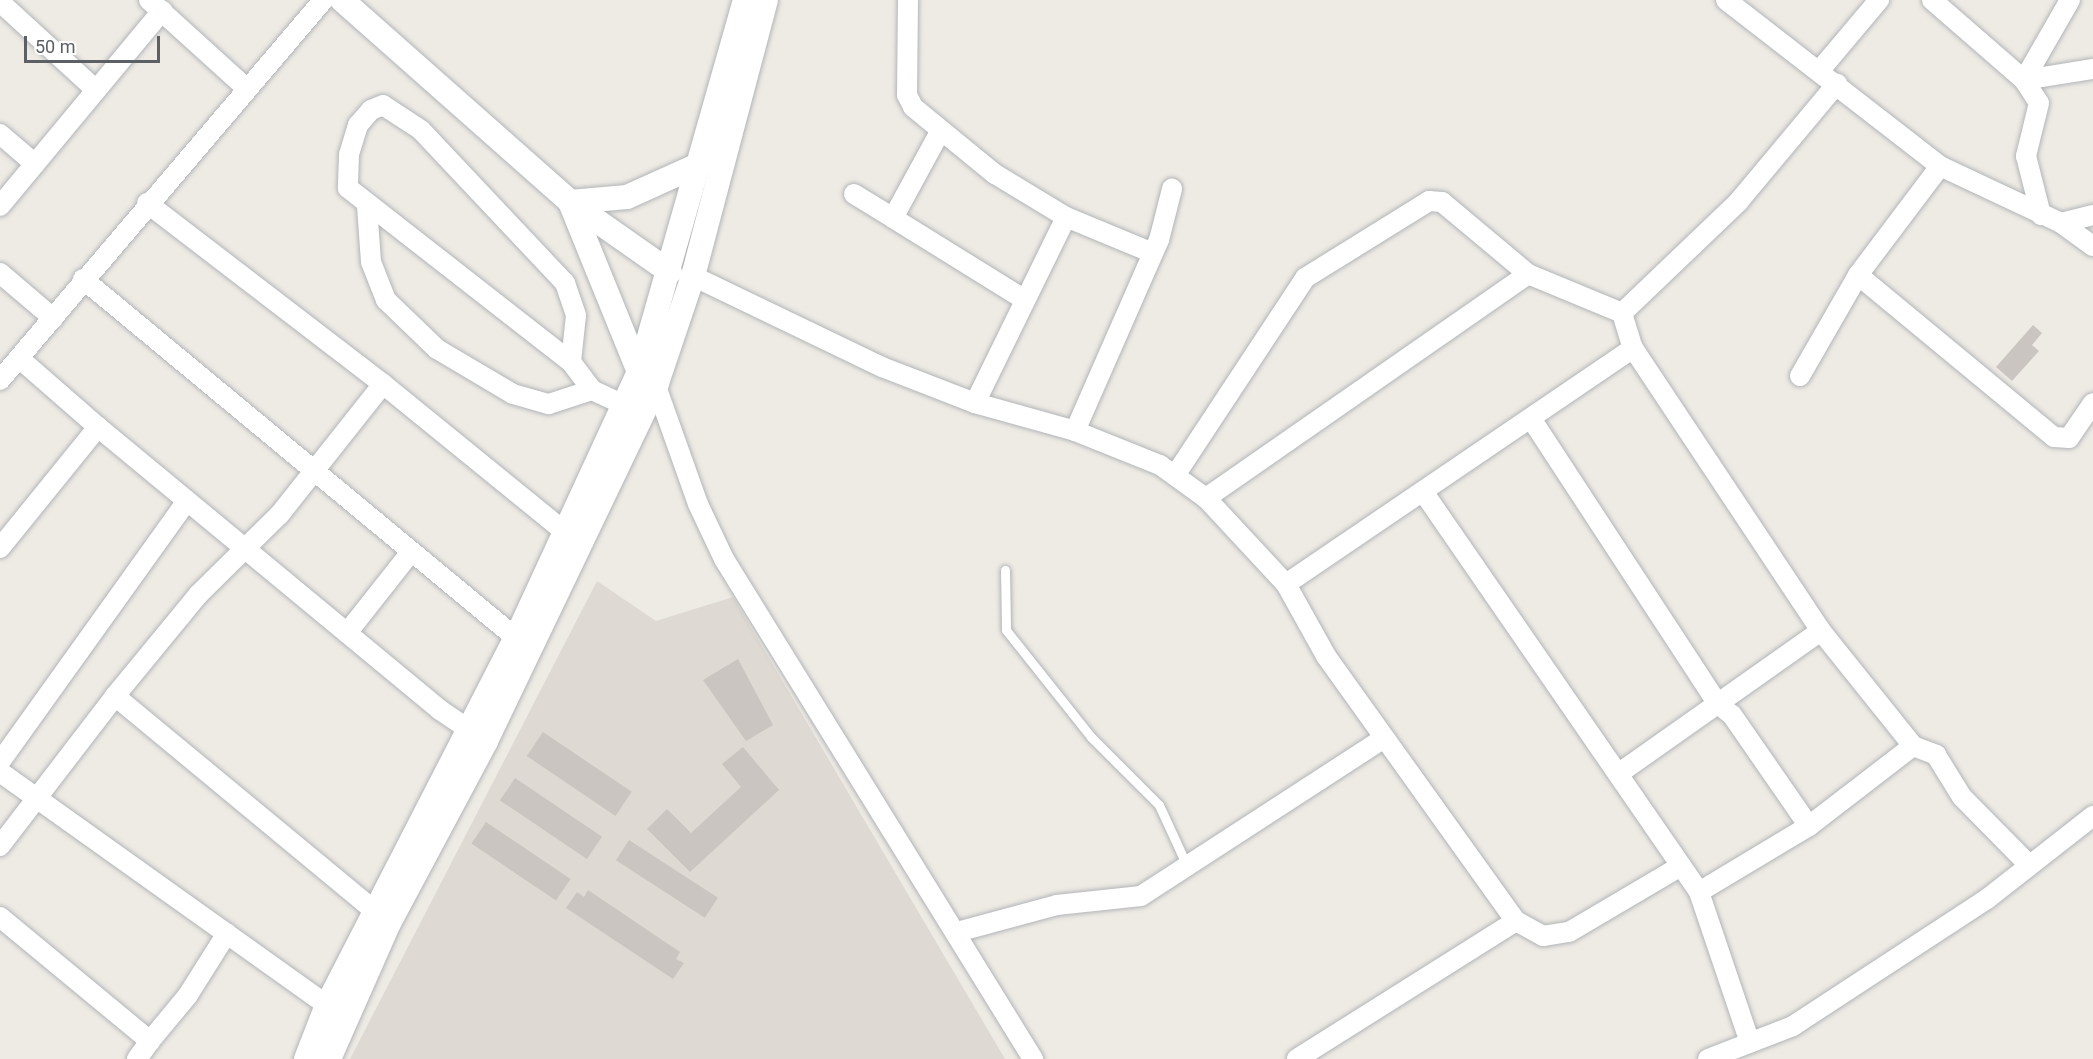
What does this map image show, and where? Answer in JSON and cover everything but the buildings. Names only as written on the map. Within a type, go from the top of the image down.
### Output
[{"type":"street","points":[[0,380],[147,203],[322,0]]},
{"type":"street","points":[[342,0],[570,202],[682,274],[882,367],[975,403],[1075,431],[1176,474],[1206,498],[1286,584],[1326,656],[1383,739],[1516,921],[1543,936],[1569,932],[1682,866]]},
{"type":"street","points":[[682,274],[700,164],[746,0]]},
{"type":"street","points":[[329,1059],[389,922],[648,379],[766,0]]},
{"type":"street","points":[[908,0],[907,95],[941,130],[995,174],[1066,217],[1153,253]]},
{"type":"street","points":[[1726,0],[1820,70],[1940,166],[2061,223],[2093,246]]},
{"type":"street","points":[[1820,70],[1880,0]]},
{"type":"street","points":[[1932,0],[2024,80],[2039,103],[2026,156],[2041,215]]},
{"type":"street","points":[[2024,80],[2070,0]]},
{"type":"street","points":[[0,2],[96,90]]},
{"type":"street","points":[[0,206],[96,90],[156,6],[247,89]]},
{"type":"street","points":[[2024,80],[2093,69]]},
{"type":"street","points":[[1622,313],[1739,201],[1837,84]]},
{"type":"street","points":[[571,362],[576,315],[565,283],[421,130],[383,105],[358,125],[345,176],[348,188],[367,206],[571,362],[592,390],[624,405]]},
{"type":"street","points":[[893,218],[941,130]]},
{"type":"street","points":[[0,134],[35,164]]},
{"type":"street","points":[[570,202],[627,197],[700,164]]},
{"type":"street","points":[[1800,376],[1858,275],[1940,166]]},
{"type":"street","points":[[1075,431],[1153,253],[1172,189]]},
{"type":"street","points":[[854,194],[1025,300]]},
{"type":"street","points":[[1176,474],[1305,278],[1429,201],[1442,202],[1528,274],[1622,313]]},
{"type":"street","points":[[570,202],[648,379],[710,535],[957,932],[1033,1059]]},
{"type":"street","points":[[147,203],[383,384],[564,531]]},
{"type":"street","points":[[367,206],[371,262],[386,300],[437,349],[513,394],[549,404],[592,390]]},
{"type":"street","points":[[2061,223],[2093,216]]},
{"type":"street","points":[[975,403],[1066,217]]},
{"type":"street","points":[[0,273],[53,318]]},
{"type":"street","points":[[1206,498],[1528,274]]},
{"type":"street","points":[[1858,275],[2054,437],[2069,438],[2093,403]]},
{"type":"street","points":[[83,279],[313,473],[516,638]]},
{"type":"street","points":[[1622,313],[1633,348],[1821,631],[1913,746],[1936,755],[1962,797],[2029,865]]},
{"type":"street","points":[[1286,584],[1425,494],[1633,348]]},
{"type":"street","points":[[19,358],[98,427],[346,633],[477,735]]},
{"type":"street","points":[[306,1059],[327,1005],[375,910],[477,735],[516,638],[624,405],[648,379]]},
{"type":"street","points":[[0,846],[38,800],[115,696],[242,547],[313,473],[383,384]]},
{"type":"street","points":[[1532,420],[1717,703],[1732,715],[1809,826]]},
{"type":"street","points":[[0,548],[98,427]]},
{"type":"street","points":[[1425,494],[1699,892],[1750,1043]]},
{"type":"street","points":[[0,762],[187,501]]},
{"type":"street","points":[[346,633],[411,552]]},
{"type":"street","points":[[1618,774],[1821,631]]},
{"type":"street","points":[[115,696],[375,910]]},
{"type":"street","points":[[957,932],[1057,905],[1128,900],[1188,870],[1383,739]]},
{"type":"street","points":[[1699,892],[1809,826],[1913,746]]},
{"type":"street","points":[[0,772],[327,1005]]},
{"type":"street","points":[[1708,1059],[1793,1026],[1987,899],[2093,816]]},
{"type":"street","points":[[0,917],[150,1041]]},
{"type":"street","points":[[1297,1059],[1516,921]]},
{"type":"street","points":[[137,1059],[188,995],[228,933]]},
{"type":"lane","points":[[1005,570],[1006,630],[1091,737],[1159,805],[1173,826],[1188,870]]},
{"type":"shaded area","points":[[597,581],[656,621],[733,597],[1005,1059],[350,1059]]}]
